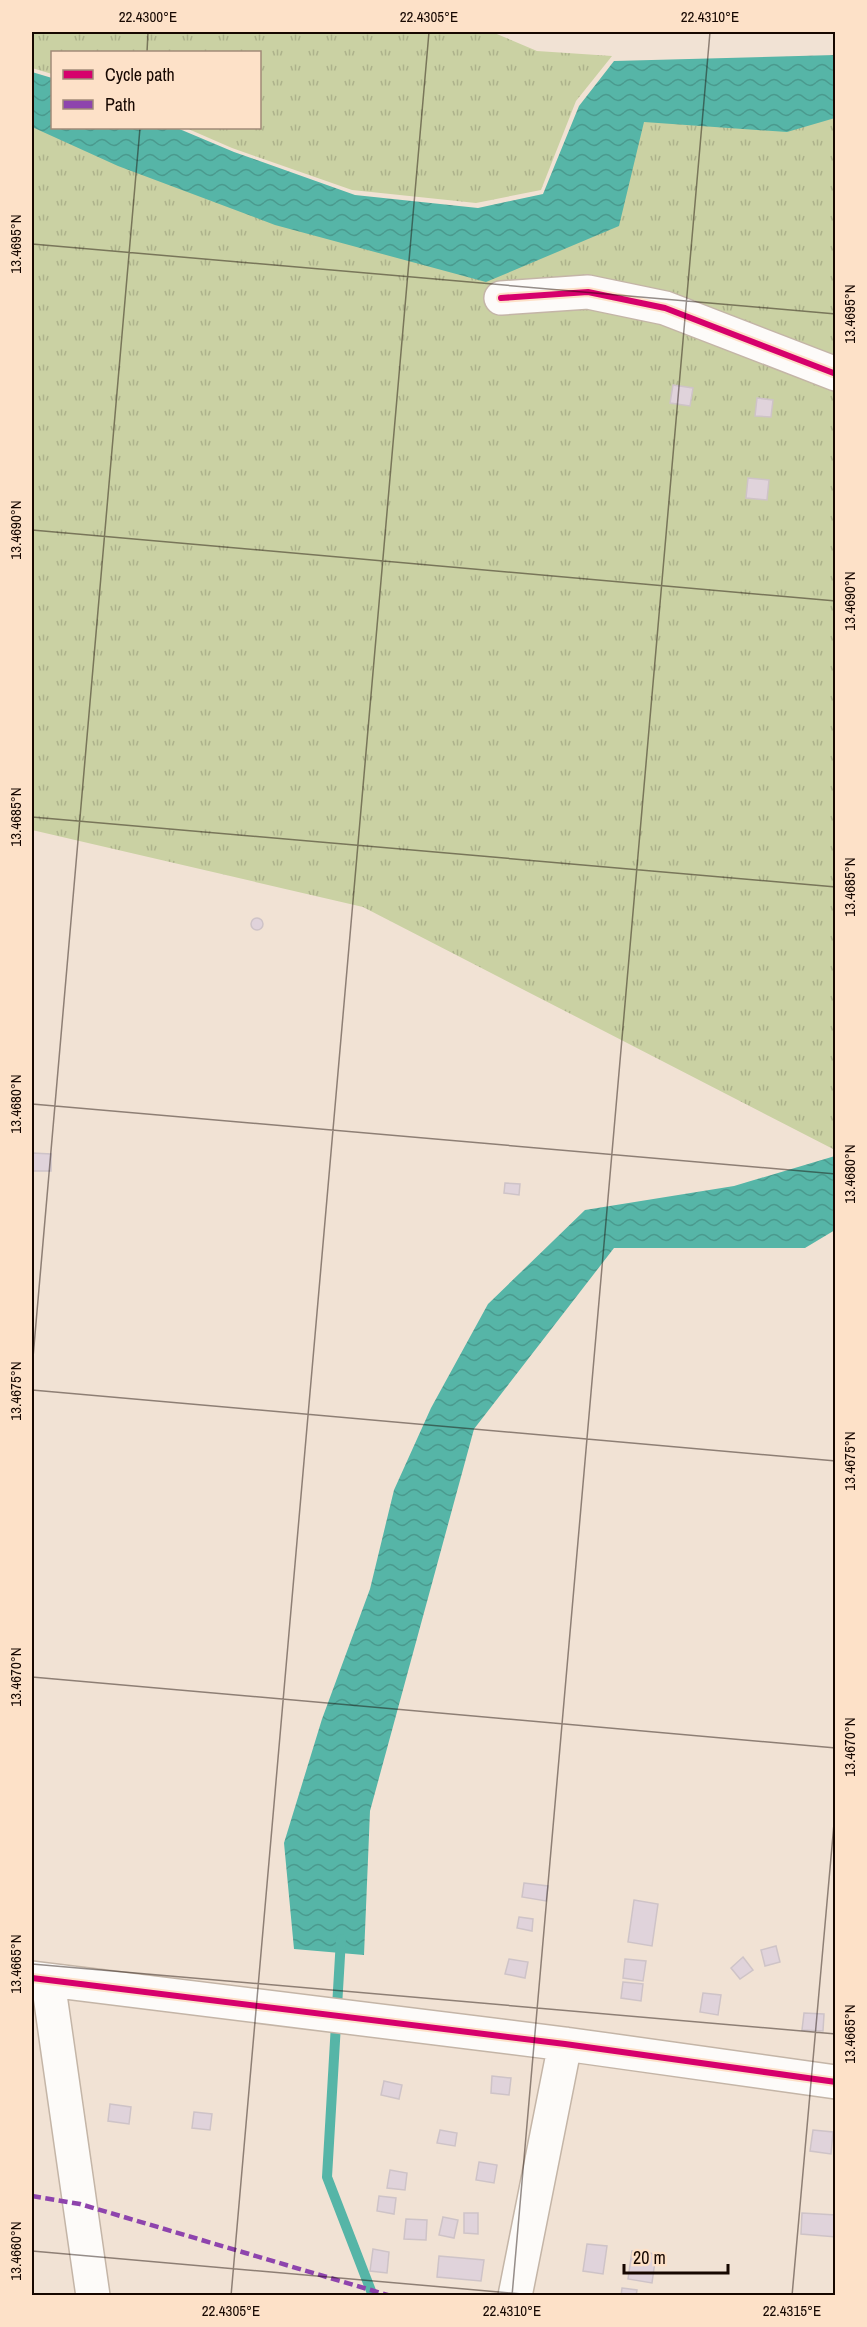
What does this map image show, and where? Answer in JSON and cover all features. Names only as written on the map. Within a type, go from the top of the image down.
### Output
[{"type":"street","points":[[501,298],[588,292],[665,308],[836,374]]},
{"type":"street","points":[[93,2295],[40,1980],[565,2044],[836,2082]]},
{"type":"street","points":[[515,2295],[565,2044]]},
{"type":"green space","points":[[32,32],[492,32],[537,51],[612,56],[576,101],[541,190],[476,203],[352,190],[232,148],[188,129],[261,129],[261,51],[51,51],[51,74],[32,68]]},
{"type":"green space","points":[[835,109],[835,1150],[363,907],[32,830],[32,126],[474,277],[633,116]]},
{"type":"water","points":[[835,55],[835,118],[787,132],[644,122],[619,226],[486,282],[275,225],[118,166],[32,127],[32,72],[51,78],[51,129],[179,129],[234,152],[355,195],[478,208],[543,194],[579,106],[614,61]]},
{"type":"water","points":[[835,1156],[835,1230],[805,1248],[614,1248],[474,1429],[370,1811],[364,1955],[294,1949],[284,1843],[322,1719],[370,1589],[394,1490],[431,1408],[488,1304],[585,1210],[734,1186]]},
{"type":"building","points":[[673,385],[693,388],[690,406],[670,403]]},
{"type":"building","points":[[757,398],[773,400],[771,417],[755,416]]},
{"type":"building","points":[[748,478],[769,480],[767,500],[746,498]]},
{"type":"building","points":[[257,918],[263,924],[257,930],[251,924]]},
{"type":"building","points":[[32,1153],[51,1154],[51,1171],[32,1171]]},
{"type":"building","points":[[505,1183],[520,1184],[519,1195],[504,1193]]},
{"type":"building","points":[[524,1883],[548,1886],[546,1901],[522,1897]]},
{"type":"building","points":[[634,1900],[658,1904],[652,1946],[628,1942]]},
{"type":"building","points":[[519,1917],[533,1919],[532,1931],[517,1928]]},
{"type":"building","points":[[776,1946],[780,1962],[765,1966],[761,1950]]},
{"type":"building","points":[[743,1957],[753,1970],[740,1979],[731,1968]]},
{"type":"building","points":[[509,1959],[528,1962],[525,1978],[505,1974]]},
{"type":"building","points":[[625,1959],[646,1961],[643,1981],[623,1978]]},
{"type":"building","points":[[623,1982],[643,1984],[641,2001],[621,1998]]},
{"type":"building","points":[[703,1993],[721,1995],[718,2015],[700,2012]]},
{"type":"building","points":[[804,2013],[824,2014],[823,2031],[802,2030]]},
{"type":"building","points":[[492,2076],[511,2078],[509,2095],[491,2093]]},
{"type":"building","points":[[384,2081],[402,2085],[399,2099],[381,2095]]},
{"type":"building","points":[[110,2104],[131,2107],[129,2124],[108,2121]]},
{"type":"building","points":[[194,2112],[212,2114],[210,2130],[192,2128]]},
{"type":"building","points":[[440,2130],[457,2133],[455,2146],[437,2143]]},
{"type":"building","points":[[813,2130],[833,2132],[831,2154],[810,2151]]},
{"type":"building","points":[[479,2162],[497,2165],[494,2183],[476,2180]]},
{"type":"building","points":[[390,2170],[407,2173],[405,2190],[387,2188]]},
{"type":"building","points":[[379,2196],[396,2198],[394,2214],[377,2211]]},
{"type":"building","points":[[464,2213],[478,2213],[478,2234],[464,2233]]},
{"type":"building","points":[[802,2213],[836,2215],[836,2237],[801,2234]]},
{"type":"building","points":[[443,2217],[458,2220],[454,2238],[439,2235]]},
{"type":"building","points":[[406,2219],[427,2220],[426,2240],[404,2239]]},
{"type":"building","points":[[587,2244],[607,2246],[603,2274],[583,2271]]},
{"type":"building","points":[[373,2249],[389,2252],[387,2273],[370,2271]]},
{"type":"building","points":[[632,2251],[656,2254],[652,2283],[628,2279]]},
{"type":"building","points":[[439,2256],[484,2260],[481,2281],[437,2277]]},
{"type":"building","points":[[622,2288],[637,2290],[636,2296],[621,2296]]},
{"type":"waterway","points":[[341,1939],[327,2177],[373,2296]]},
{"type":"marked path","points":[[32,2196],[80,2204],[391,2296]]},
{"type":"cycle path","points":[[501,298],[588,292],[665,308],[836,374]]},
{"type":"cycle path","points":[[32,1978],[565,2044],[836,2082]]}]
